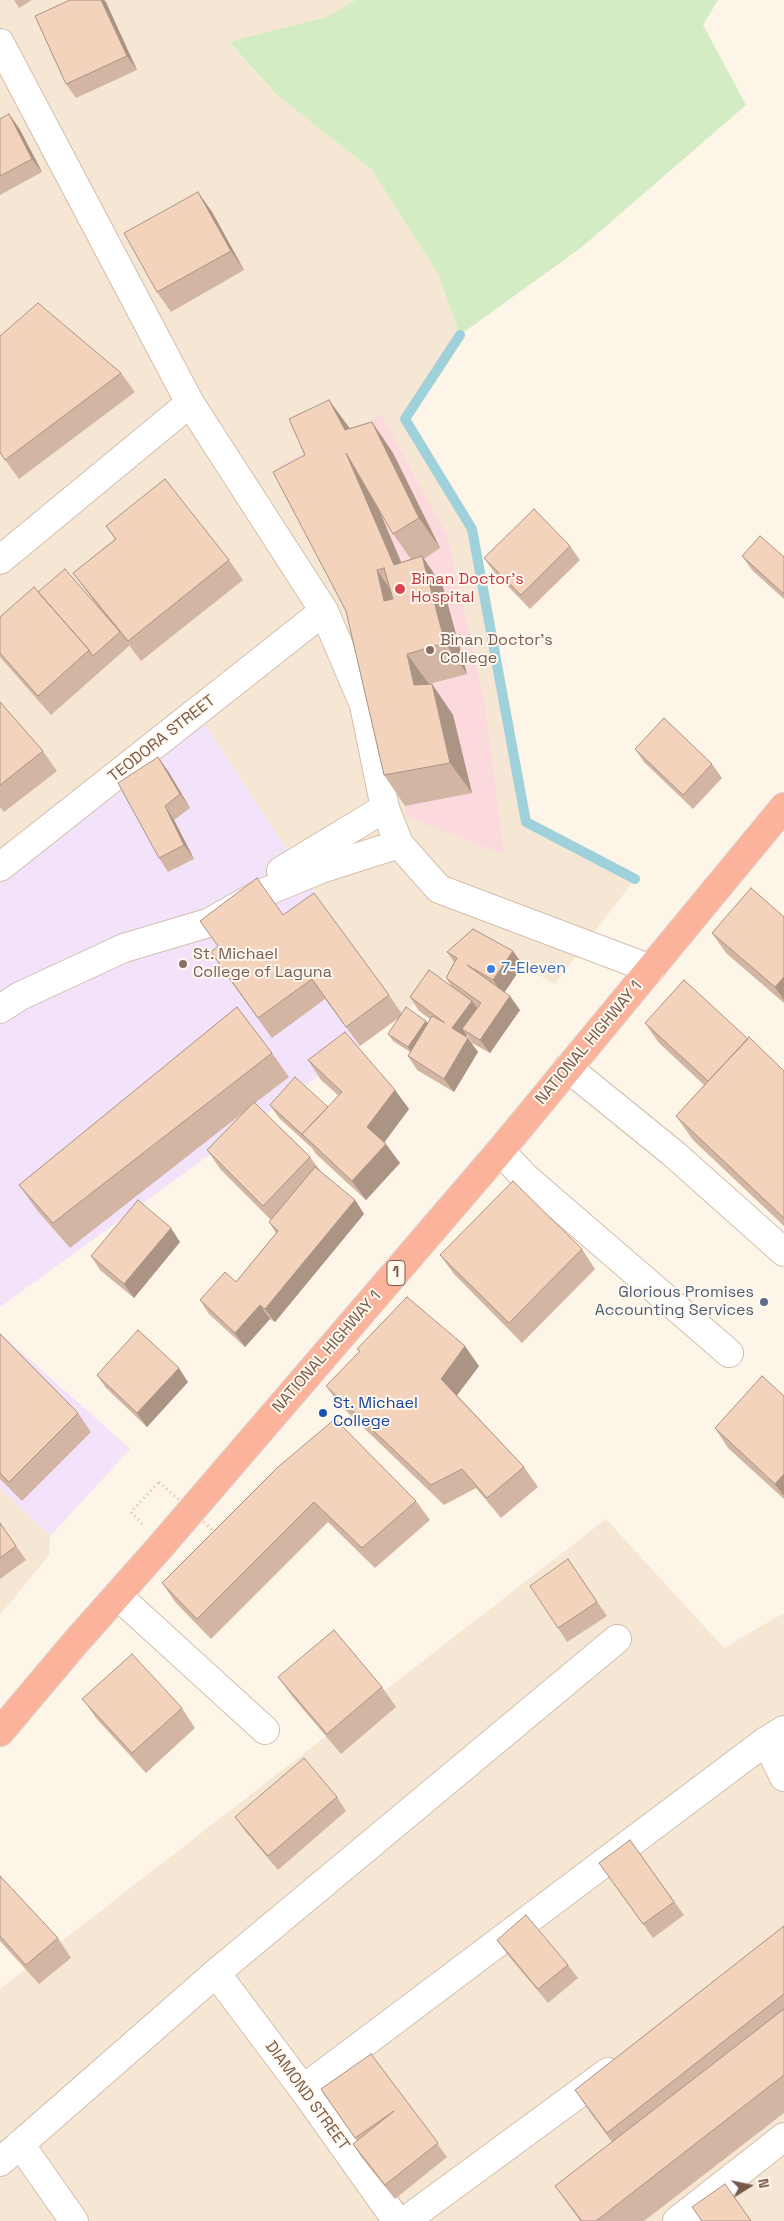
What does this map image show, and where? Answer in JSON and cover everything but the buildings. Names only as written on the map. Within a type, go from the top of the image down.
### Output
[{"type":"highway","name":"NATIONAL HIGHWAY 1","points":[[0,1732],[500,1151],[784,806]]},
{"type":"street","points":[[0,43],[190,403],[324,611],[364,705],[385,808],[399,844],[439,889],[651,969]]},
{"type":"street","points":[[2,554],[190,403]]},
{"type":"street","name":"TEODORA STREET","points":[[0,866],[324,611]]},
{"type":"street","points":[[278,873],[385,808]]},
{"type":"street","points":[[0,1009],[20,996],[124,948],[208,923],[258,895],[321,869],[399,844]]},
{"type":"street","points":[[568,1068],[674,1154],[784,1252]]},
{"type":"street","points":[[500,1151],[525,1177],[729,1353]]},
{"type":"street","points":[[118,1596],[265,1730]]},
{"type":"street","points":[[74,2221],[5,2156],[216,1973],[617,1639]]},
{"type":"street","points":[[303,2089],[775,1735],[784,1777]]},
{"type":"street","name":"DIAMOND STREET","points":[[216,1973],[303,2089],[397,2221]]},
{"type":"street","points":[[405,2221],[626,2058]]},
{"type":"street","points":[[677,2221],[784,2136]]},
{"type":"path","points":[[131,1512],[159,1482],[216,1534]]},
{"type":"shaded area","points":[[0,0],[356,0],[326,17],[229,43],[278,96],[372,170],[438,274],[460,335],[405,419],[472,529],[526,822],[635,879],[555,984],[483,943],[402,1015],[0,1307]]},
{"type":"shaded area","name":"Binan Doctor's Hospital","points":[[381,415],[448,537],[485,704],[504,855],[408,817],[367,641],[276,467]]},
{"type":"shaded area","name":"St. Michael College of Laguna","points":[[200,717],[328,912],[402,1015],[0,1307],[0,883]]},
{"type":"shaded area","points":[[0,1333],[130,1449],[50,1536],[49,1555],[0,1615]]},
{"type":"shaded area","points":[[0,1333],[130,1449],[50,1536],[0,1488]]},
{"type":"shaded area","points":[[606,1519],[724,1648],[784,1613],[784,2221],[0,2221],[0,1989]]},
{"type":"green space","points":[[356,0],[718,0],[703,25],[746,105],[582,247],[460,335],[438,274],[372,170],[278,96],[229,42],[326,17]]},
{"type":"waterway","points":[[460,335],[405,419],[472,529],[526,822],[635,879]]},
{"type":"place","name":"Binan Doctor's Hospital","points":[[400,589]]},
{"type":"place","name":"Binan Doctor's College","points":[[430,650]]},
{"type":"place","name":"St. Michael College of Laguna","points":[[183,964]]},
{"type":"place","name":"7-Eleven","points":[[491,969]]},
{"type":"place","name":"Glorious Promises Accounting Services","points":[[764,1302]]},
{"type":"place","name":"St. Michael College","points":[[323,1413]]}]
